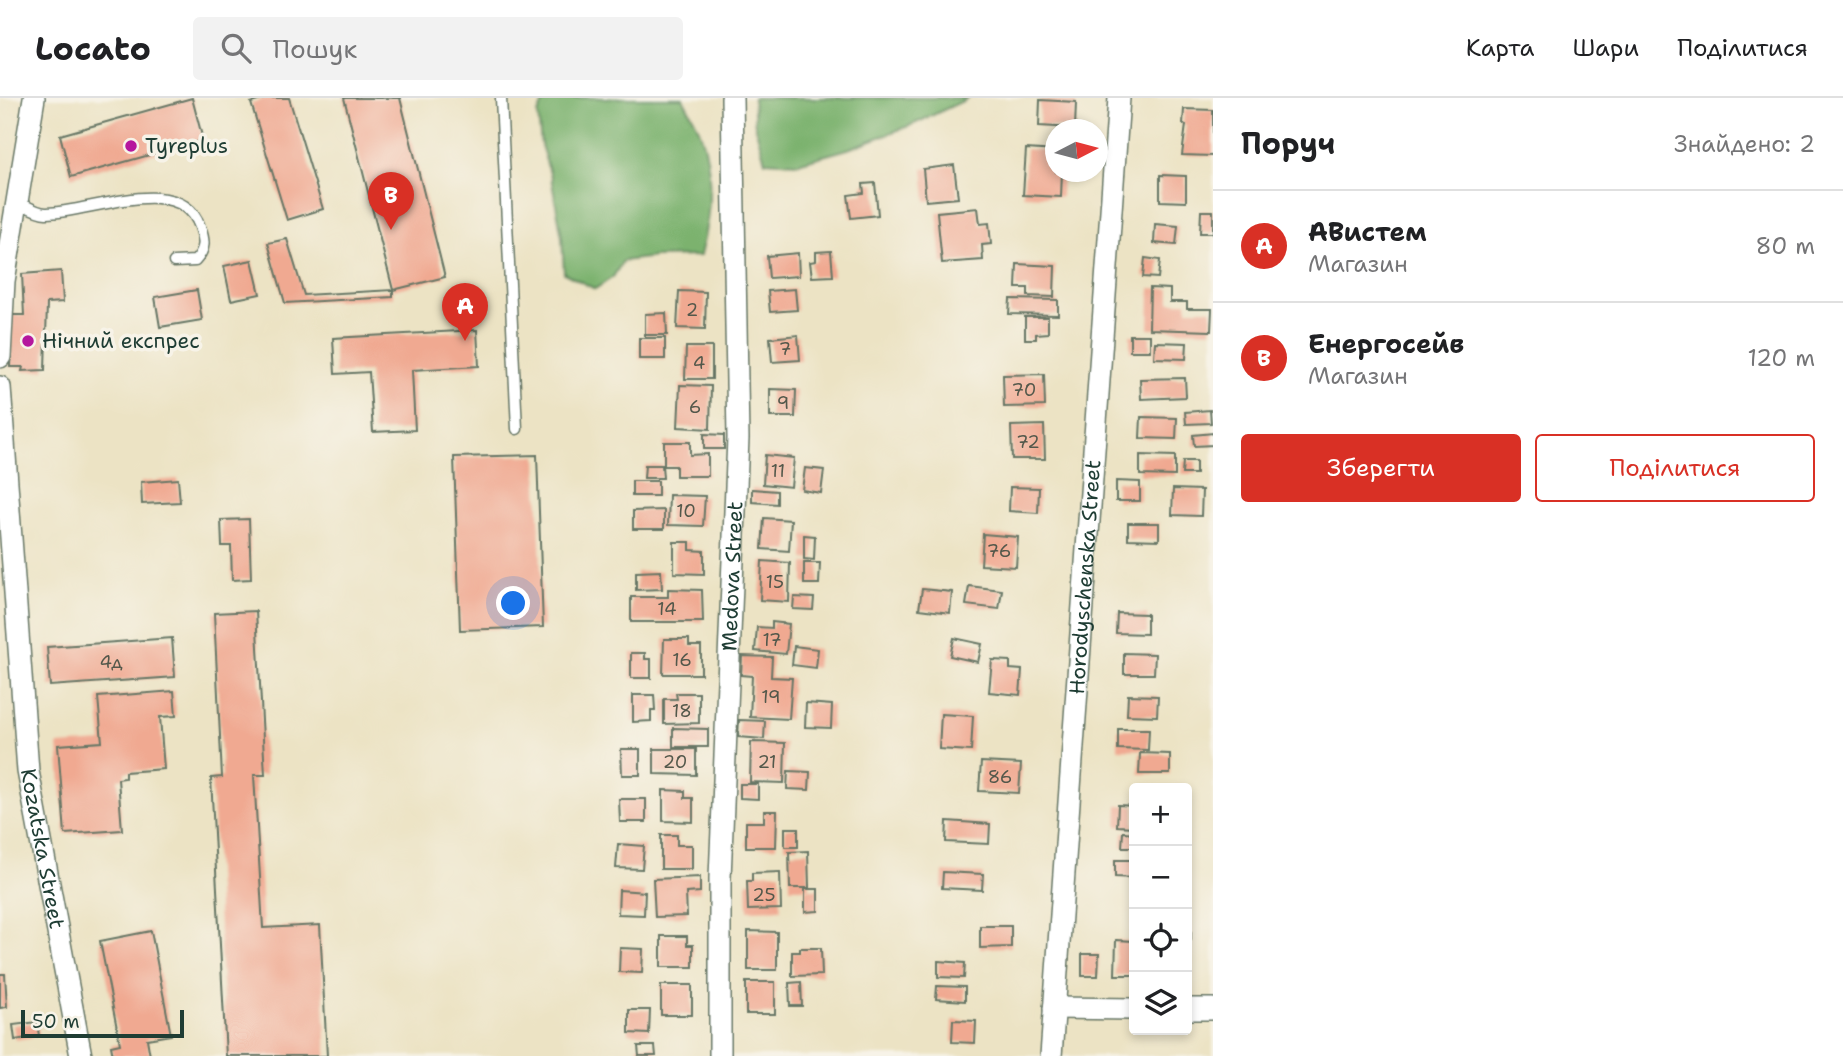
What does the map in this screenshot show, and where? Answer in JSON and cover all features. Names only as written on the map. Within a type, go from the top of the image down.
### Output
[{"type":"street","points":[[0,357],[4,281],[34,98]]},
{"type":"street","name":"Medova Street","points":[[720,1056],[720,878],[738,438],[732,98]]},
{"type":"street","name":"Horodyschenska Street","points":[[1051,1056],[1119,98]]},
{"type":"street","name":"Kozatska Street","points":[[0,387],[28,771],[81,1056]]},
{"type":"street","points":[[1054,1008],[1129,1009]]},
{"type":"street","points":[[1192,1009],[1213,1009]]},
{"type":"lane","points":[[501,98],[517,429]]},
{"type":"lane","points":[[16,201],[45,213],[157,197],[177,201],[196,214],[205,239],[203,252],[195,261],[174,262]]},
{"type":"green space","points":[[545,98],[683,98],[698,128],[708,162],[708,210],[700,256],[623,261],[613,277],[595,289],[564,273],[562,237],[551,177],[541,145],[538,114]]},
{"type":"green space","points":[[753,98],[969,98],[914,124],[848,149],[798,163],[765,161],[755,126]]},
{"type":"building","points":[[192,98],[203,140],[71,177],[60,135]]},
{"type":"building","points":[[268,98],[289,98],[323,209],[287,220],[251,103]]},
{"type":"building","points":[[344,98],[400,98],[445,277],[393,290]]},
{"type":"building","points":[[1040,100],[1076,102],[1075,119],[1045,119],[1045,126],[1039,126]]},
{"type":"building","points":[[1184,109],[1213,110],[1213,156],[1182,155],[1186,125],[1183,124]]},
{"type":"building","points":[[1026,149],[1045,150],[1045,182],[1062,182],[1061,197],[1023,195]]},
{"type":"building","points":[[954,165],[958,198],[926,201],[923,169]]},
{"type":"building","points":[[1160,175],[1186,176],[1186,202],[1160,201]]},
{"type":"building","points":[[875,183],[878,215],[851,218],[848,195],[864,193],[863,184]]},
{"type":"building","points":[[978,208],[980,224],[989,223],[991,244],[982,245],[983,260],[942,263],[937,212]]},
{"type":"building","points":[[1201,211],[1213,211],[1213,233],[1200,233]]},
{"type":"building","points":[[1155,224],[1178,226],[1176,245],[1154,243]]},
{"type":"building","points":[[287,239],[304,295],[393,290],[393,297],[285,303],[268,243]]},
{"type":"building","points":[[831,251],[833,276],[812,277],[810,262],[816,261],[816,252]]},
{"type":"building","points":[[798,253],[799,276],[769,278],[767,256]]},
{"type":"building","points":[[1145,258],[1160,260],[1158,278],[1143,277]]},
{"type":"building","points":[[252,260],[260,294],[231,300],[224,266]]},
{"type":"building","points":[[1017,264],[1055,266],[1054,297],[1028,296],[1028,288],[1016,288]]},
{"type":"building","name":"Нічний експрес","points":[[61,271],[63,302],[47,303],[45,370],[22,371],[23,367],[10,367],[12,315],[24,315],[22,274]]},
{"type":"building","points":[[1150,288],[1170,289],[1170,302],[1187,302],[1187,309],[1212,309],[1211,331],[1149,329]]},
{"type":"building","points":[[795,289],[797,310],[770,312],[768,291]]},
{"type":"building","points":[[197,290],[202,320],[160,327],[155,297]]},
{"type":"building","points":[[679,291],[706,292],[705,329],[677,328]]},
{"type":"building","points":[[1010,299],[1058,300],[1058,315],[1009,314]]},
{"type":"building","points":[[666,313],[667,335],[645,335],[645,314]]},
{"type":"building","points":[[1025,317],[1048,317],[1048,333],[1036,334],[1036,339],[1025,339]]},
{"type":"building","points":[[477,330],[479,366],[412,370],[415,430],[373,432],[369,372],[335,374],[333,338]]},
{"type":"building","points":[[798,335],[800,360],[772,362],[770,338]]},
{"type":"building","points":[[1130,335],[1150,335],[1150,351],[1130,351]]},
{"type":"building","points":[[639,338],[665,338],[665,359],[639,359]]},
{"type":"building","points":[[1155,342],[1187,343],[1186,359],[1154,358]]},
{"type":"building","points":[[686,347],[712,347],[712,379],[685,379]]},
{"type":"building","points":[[1044,374],[1045,406],[1004,407],[1003,375]]},
{"type":"building","points":[[1185,378],[1186,397],[1141,399],[1140,379]]},
{"type":"building","points":[[680,385],[711,386],[710,429],[678,427]]},
{"type":"building","points":[[770,389],[796,390],[795,417],[770,417]]},
{"type":"building","points":[[1210,410],[1211,423],[1186,424],[1185,412]]},
{"type":"building","points":[[1141,417],[1177,418],[1176,439],[1140,438]]},
{"type":"building","points":[[1044,425],[1045,459],[1012,459],[1011,426]]},
{"type":"building","points":[[1213,433],[1213,445],[1194,446],[1193,435]]},
{"type":"building","points":[[704,434],[724,435],[724,449],[704,449]]},
{"type":"building","points":[[664,442],[690,442],[690,455],[708,454],[708,476],[676,476],[676,466],[664,466]]},
{"type":"building","points":[[537,455],[543,627],[460,630],[454,457]]},
{"type":"building","points":[[765,455],[794,458],[791,487],[763,484]]},
{"type":"building","points":[[1140,455],[1175,456],[1175,476],[1140,475]]},
{"type":"building","points":[[1183,461],[1196,461],[1196,474],[1182,474]]},
{"type":"building","points":[[645,465],[662,465],[663,478],[644,478]]},
{"type":"building","points":[[805,468],[824,470],[821,493],[802,490]]},
{"type":"building","points":[[178,479],[180,502],[142,504],[141,482]]},
{"type":"building","points":[[632,481],[658,481],[658,496],[632,496]]},
{"type":"building","points":[[1116,481],[1140,482],[1140,501],[1116,501]]},
{"type":"building","points":[[1010,487],[1039,488],[1038,513],[1009,511]]},
{"type":"building","points":[[752,489],[777,491],[777,504],[752,502]]},
{"type":"building","points":[[1173,489],[1202,490],[1201,516],[1172,515]]},
{"type":"building","points":[[669,495],[705,496],[703,526],[668,525]]},
{"type":"building","points":[[664,510],[664,529],[633,529],[633,511]]},
{"type":"building","points":[[764,518],[791,520],[789,551],[762,549]]},
{"type":"building","points":[[249,519],[251,579],[232,580],[231,546],[222,546],[221,520]]},
{"type":"building","points":[[1128,523],[1159,523],[1159,540],[1128,539]]},
{"type":"building","points":[[983,534],[1018,537],[1016,567],[981,565]]},
{"type":"building","points":[[804,535],[815,536],[814,560],[804,559]]},
{"type":"building","points":[[674,542],[690,542],[690,550],[704,551],[704,574],[674,573]]},
{"type":"building","points":[[762,561],[790,563],[789,602],[760,600]]},
{"type":"building","points":[[804,563],[820,563],[819,584],[804,584]]},
{"type":"building","points":[[661,571],[662,589],[636,590],[636,572]]},
{"type":"building","points":[[969,586],[1002,590],[999,609],[966,605]]},
{"type":"building","points":[[668,589],[702,590],[703,622],[631,622],[631,597],[668,597]]},
{"type":"building","points":[[922,589],[952,592],[950,613],[919,609]]},
{"type":"building","points":[[794,597],[814,598],[813,610],[793,609]]},
{"type":"building","points":[[256,611],[265,775],[254,775],[263,928],[320,925],[327,1056],[226,1056],[211,778],[222,777],[214,613]]},
{"type":"building","points":[[1117,613],[1147,614],[1147,634],[1116,633]]},
{"type":"building","points":[[772,622],[789,624],[786,654],[755,651],[757,627],[772,628]]},
{"type":"building","points":[[172,638],[175,677],[50,686],[47,647]]},
{"type":"building","points":[[954,638],[982,644],[978,662],[950,656]]},
{"type":"building","points":[[664,639],[689,639],[689,646],[701,646],[701,674],[663,674]]},
{"type":"building","points":[[794,646],[818,649],[816,668],[792,665]]},
{"type":"building","points":[[631,653],[645,653],[645,659],[651,659],[651,678],[631,678]]},
{"type":"building","points":[[1124,653],[1155,654],[1154,674],[1124,674]]},
{"type":"building","points":[[742,656],[772,657],[771,677],[792,678],[789,719],[750,717],[752,676],[741,675]]},
{"type":"building","points":[[992,660],[1010,661],[1010,669],[1022,670],[1020,695],[989,692]]},
{"type":"building","points":[[174,691],[176,716],[160,717],[164,769],[125,772],[125,778],[118,779],[122,830],[65,834],[58,745],[102,742],[98,697]]},
{"type":"building","points":[[676,693],[699,693],[699,723],[664,724],[664,699],[677,699]]},
{"type":"building","points":[[633,695],[654,695],[655,710],[651,710],[651,721],[633,722]]},
{"type":"building","points":[[1128,695],[1158,696],[1157,716],[1127,715]]},
{"type":"building","points":[[806,703],[832,705],[831,728],[805,727]]},
{"type":"building","points":[[941,714],[973,716],[971,751],[939,749]]},
{"type":"building","points":[[739,720],[765,721],[764,739],[738,737]]},
{"type":"building","points":[[673,728],[708,729],[708,747],[673,747]]},
{"type":"building","points":[[1118,729],[1149,729],[1148,750],[1118,749]]},
{"type":"building","points":[[751,742],[785,743],[784,783],[750,782]]},
{"type":"building","points":[[621,749],[640,749],[640,775],[622,775]]},
{"type":"building","points":[[654,749],[696,749],[696,775],[654,774]]},
{"type":"building","points":[[1140,753],[1170,754],[1170,774],[1139,774]]},
{"type":"building","points":[[981,762],[1021,764],[1019,793],[979,791]]},
{"type":"building","points":[[788,771],[810,772],[809,790],[787,789]]},
{"type":"building","points":[[740,784],[758,784],[758,799],[740,798]]},
{"type":"building","points":[[663,790],[685,791],[685,798],[693,798],[693,822],[663,821]]},
{"type":"building","points":[[619,799],[646,799],[646,822],[620,822]]},
{"type":"building","points":[[1118,805],[1129,806],[1129,827],[1117,826]]},
{"type":"building","points":[[764,811],[777,811],[776,847],[746,847],[746,822],[764,822]]},
{"type":"building","points":[[947,821],[990,824],[989,844],[946,842]]},
{"type":"building","points":[[785,828],[798,828],[798,847],[785,847]]},
{"type":"building","points":[[1123,832],[1129,833],[1129,847],[1122,847]]},
{"type":"building","points":[[661,835],[677,835],[677,845],[692,845],[692,869],[661,869]]},
{"type":"building","points":[[618,844],[644,846],[642,869],[616,868]]},
{"type":"building","points":[[808,851],[809,888],[790,888],[789,852]]},
{"type":"building","points":[[1115,860],[1129,860],[1129,878],[1115,877]]},
{"type":"building","points":[[780,872],[781,909],[748,910],[747,881],[752,881],[752,873]]},
{"type":"building","points":[[943,872],[983,874],[982,890],[942,888]]},
{"type":"building","points":[[700,877],[700,892],[686,893],[687,916],[655,917],[653,879]]},
{"type":"building","points":[[805,889],[818,889],[818,911],[805,912]]},
{"type":"building","points":[[619,890],[645,892],[644,915],[618,914]]},
{"type":"building","points":[[980,926],[1011,926],[1011,947],[980,948]]},
{"type":"building","points":[[151,931],[171,1035],[147,1039],[150,1056],[113,1056],[111,1046],[120,1044],[100,941]]},
{"type":"building","points":[[748,931],[777,932],[777,970],[748,970]]},
{"type":"building","points":[[661,936],[687,936],[687,945],[693,945],[693,967],[661,967]]},
{"type":"building","points":[[1116,940],[1129,941],[1129,975],[1115,975]]},
{"type":"building","points":[[620,948],[643,949],[642,973],[619,972]]},
{"type":"building","points":[[800,948],[821,948],[822,975],[792,976],[792,952],[800,952]]},
{"type":"building","points":[[1082,954],[1099,954],[1098,976],[1082,976]]},
{"type":"building","points":[[938,961],[965,963],[964,978],[938,977]]},
{"type":"building","points":[[0,974],[5,974],[7,1007],[0,1008]]},
{"type":"building","points":[[746,982],[775,982],[775,1014],[746,1014]]},
{"type":"building","points":[[801,982],[802,1006],[790,1006],[789,983]]},
{"type":"building","points":[[661,985],[692,985],[692,1015],[661,1015]]},
{"type":"building","points":[[937,986],[965,987],[965,1001],[936,999]]},
{"type":"building","points":[[629,1010],[650,1010],[649,1034],[629,1033]]},
{"type":"building","points":[[953,1020],[976,1021],[975,1043],[952,1042]]},
{"type":"building","points":[[37,1022],[39,1036],[15,1040],[13,1025]]},
{"type":"building","points":[[638,1046],[655,1046],[656,1056],[639,1056]]},
{"type":"place","name":"Tyreplus","points":[[131,146]]},
{"type":"place","name":"Енергосейв","points":[[391,230]]},
{"type":"place","name":"Нічний експрес","points":[[28,341]]},
{"type":"place","name":"АВистем","points":[[465,341]]}]
